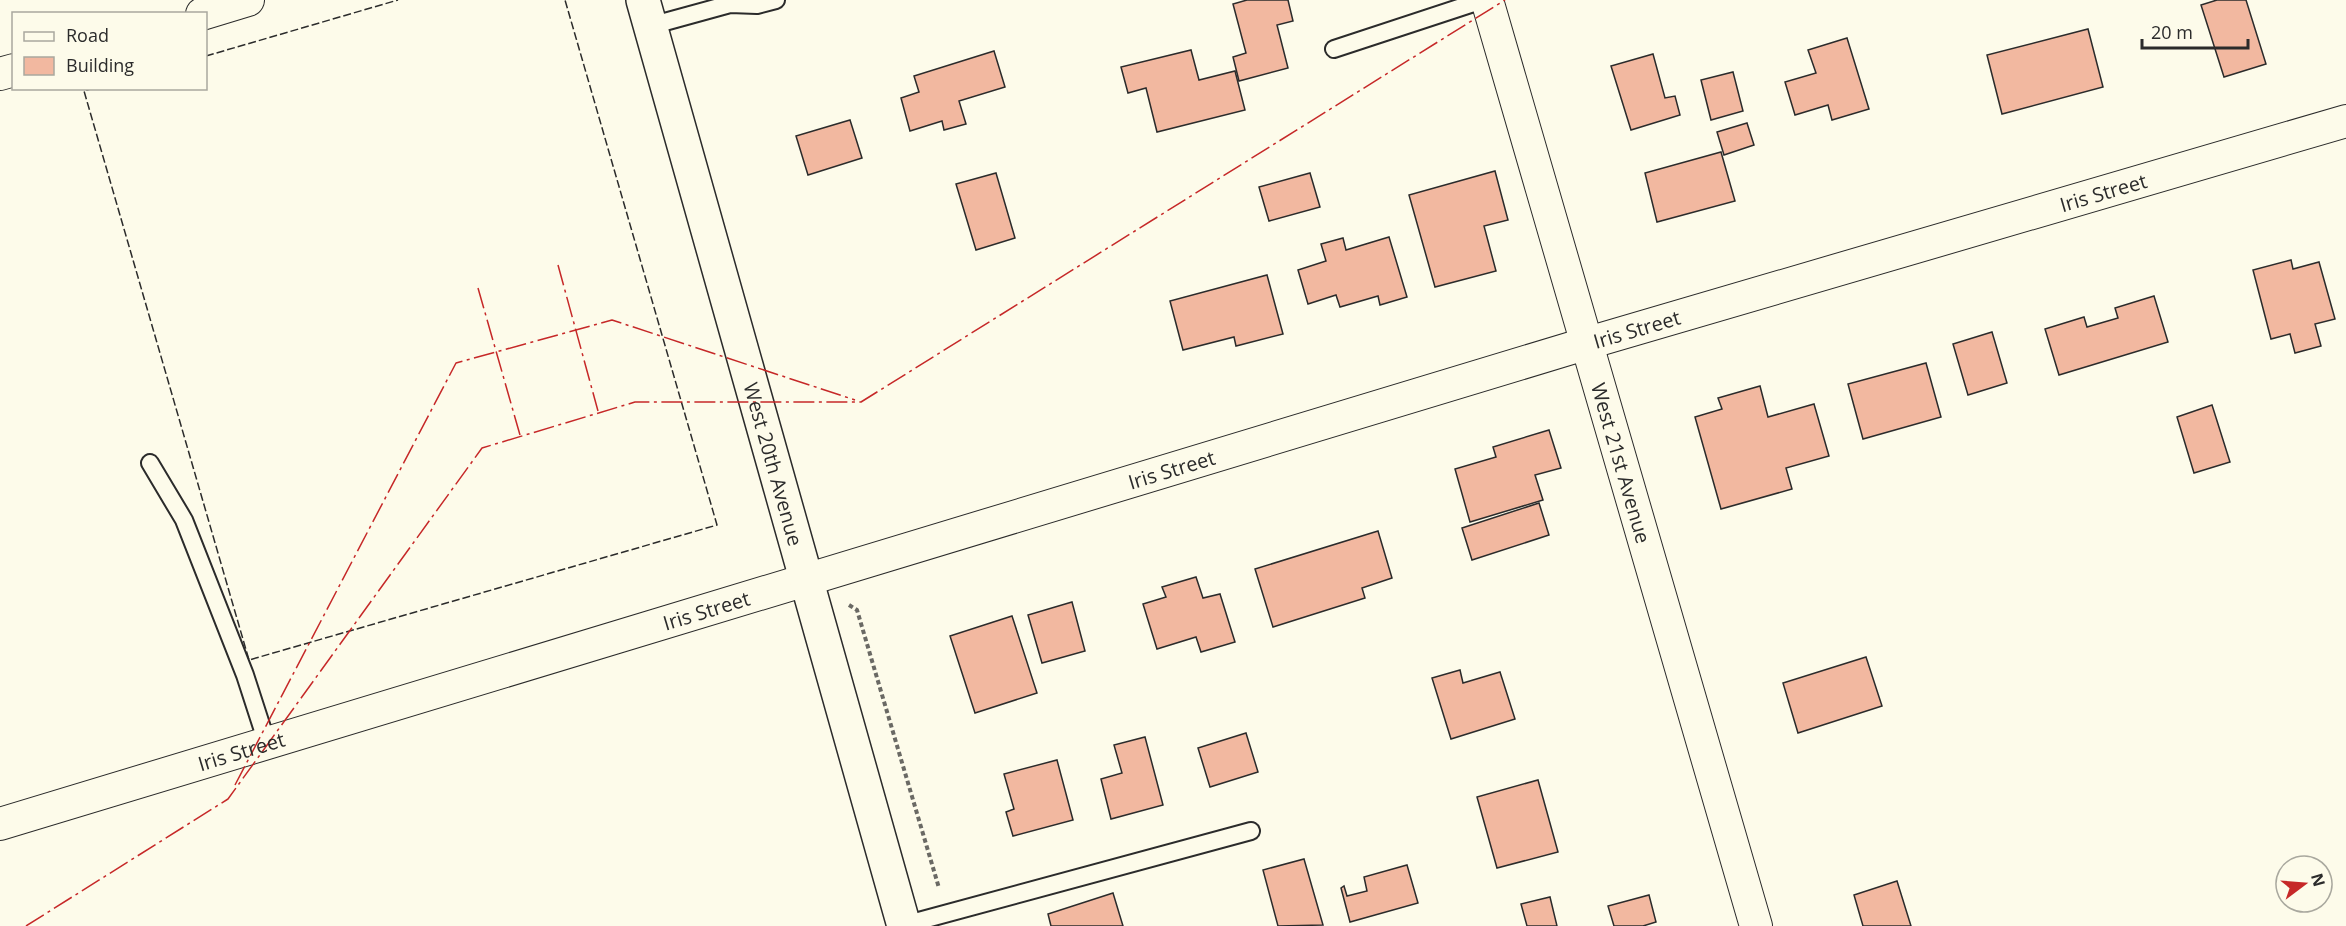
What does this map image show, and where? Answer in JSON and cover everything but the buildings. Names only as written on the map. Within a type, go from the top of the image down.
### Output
[{"type":"street","points":[[207,12],[248,0]]},
{"type":"street","name":"West 21st Avenue","points":[[1485,0],[1588,343],[1756,926]]},
{"type":"street","name":"West 20th Avenue","points":[[646,13],[904,926]]},
{"type":"street","name":"Iris Street","points":[[0,824],[1588,343],[2346,121]]},
{"type":"lane","points":[[646,13],[730,4],[757,5],[776,0]]},
{"type":"lane","points":[[1334,49],[1485,0]]},
{"type":"lane","points":[[150,463],[184,520],[245,675],[267,743]]},
{"type":"lane","points":[[904,926],[1251,831]]},
{"type":"path","points":[[805,579],[857,610],[946,914]]},
{"type":"fence","points":[[207,56],[398,0]]},
{"type":"fence","points":[[87,90],[84,91],[249,660],[717,525],[565,0]]},
{"type":"power","points":[[26,926],[228,799],[482,448],[635,402],[861,402],[1505,0]]},
{"type":"power","points":[[558,265],[598,411]]},
{"type":"power","points":[[478,288],[520,435]]},
{"type":"power","points":[[235,785],[456,363],[612,320],[855,400]]}]
